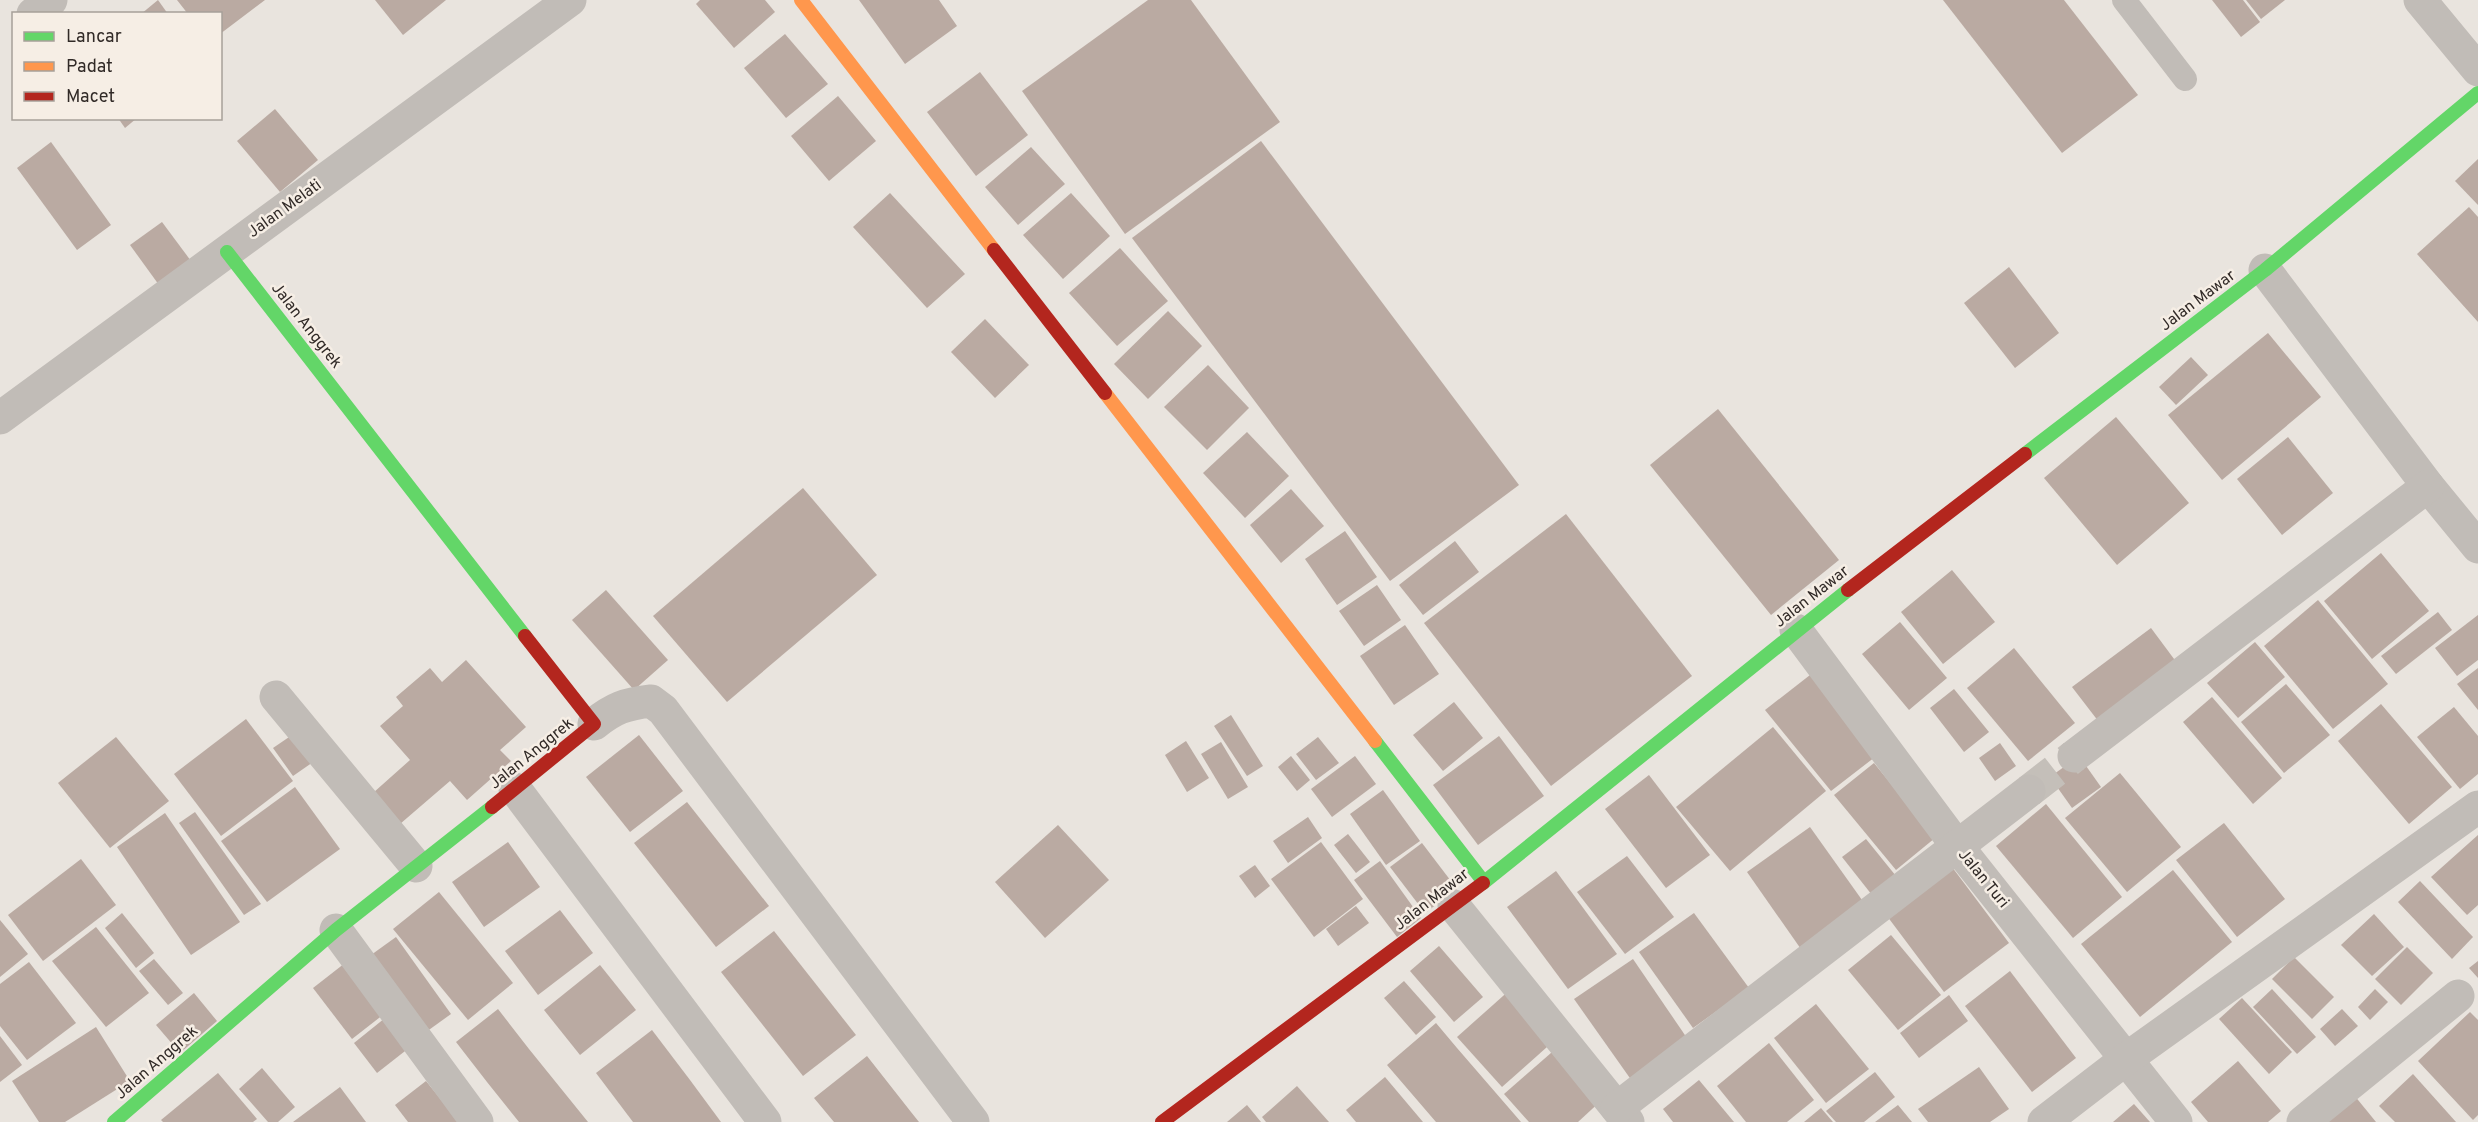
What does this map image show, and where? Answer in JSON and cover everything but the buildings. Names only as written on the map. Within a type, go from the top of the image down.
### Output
[{"type":"street","points":[[36,12],[51,0]]},
{"type":"street","name":"Jalan Melati","points":[[0,418],[570,0]]},
{"type":"street","points":[[801,0],[1483,881]]},
{"type":"street","points":[[2420,0],[2478,70]]},
{"type":"street","name":"Jalan Mawar","points":[[1162,1122],[1454,906],[1796,630],[2265,270],[2478,93]]},
{"type":"street","name":"Jalan Anggrek","points":[[114,1122],[336,930],[516,789],[594,724],[227,252]]},
{"type":"street","points":[[2265,270],[2428,486],[2478,547]]},
{"type":"street","points":[[2074,756],[2428,486]]},
{"type":"street","name":"Jalan Turi","points":[[1796,630],[1957,846],[2176,1122]]},
{"type":"street","points":[[276,698],[416,866]]},
{"type":"street","points":[[594,724],[611,710],[631,703],[651,701],[663,710],[973,1122]]},
{"type":"street","points":[[516,789],[765,1122]]},
{"type":"street","points":[[1454,906],[1623,1115],[1957,846],[2029,791]]},
{"type":"street","points":[[2044,1122],[2126,1059],[2476,811]]},
{"type":"street","points":[[336,930],[477,1122]]},
{"type":"street","points":[[2303,1122],[2458,996]]},
{"type":"lane","points":[[2124,0],[2185,79]]},
{"type":"tunnel","points":[[2029,791],[2074,756]]},
{"type":"traffic: fast","points":[[2025,454],[2265,270],[2478,93]]},
{"type":"traffic: fast","points":[[227,252],[525,636]]},
{"type":"traffic: fast","points":[[1483,883],[1848,590]]},
{"type":"traffic: fast","points":[[1375,741],[1483,881]]},
{"type":"traffic: fast","points":[[114,1122],[336,930],[492,807]]},
{"type":"traffic: slow","points":[[801,0],[994,250]]},
{"type":"traffic: slow","points":[[1105,393],[1375,741]]},
{"type":"traffic: jam","points":[[994,250],[1105,393]]},
{"type":"traffic: jam","points":[[1848,590],[2025,454]]},
{"type":"traffic: jam","points":[[492,807],[594,724],[525,636]]},
{"type":"traffic: jam","points":[[1162,1122],[1483,883]]}]
